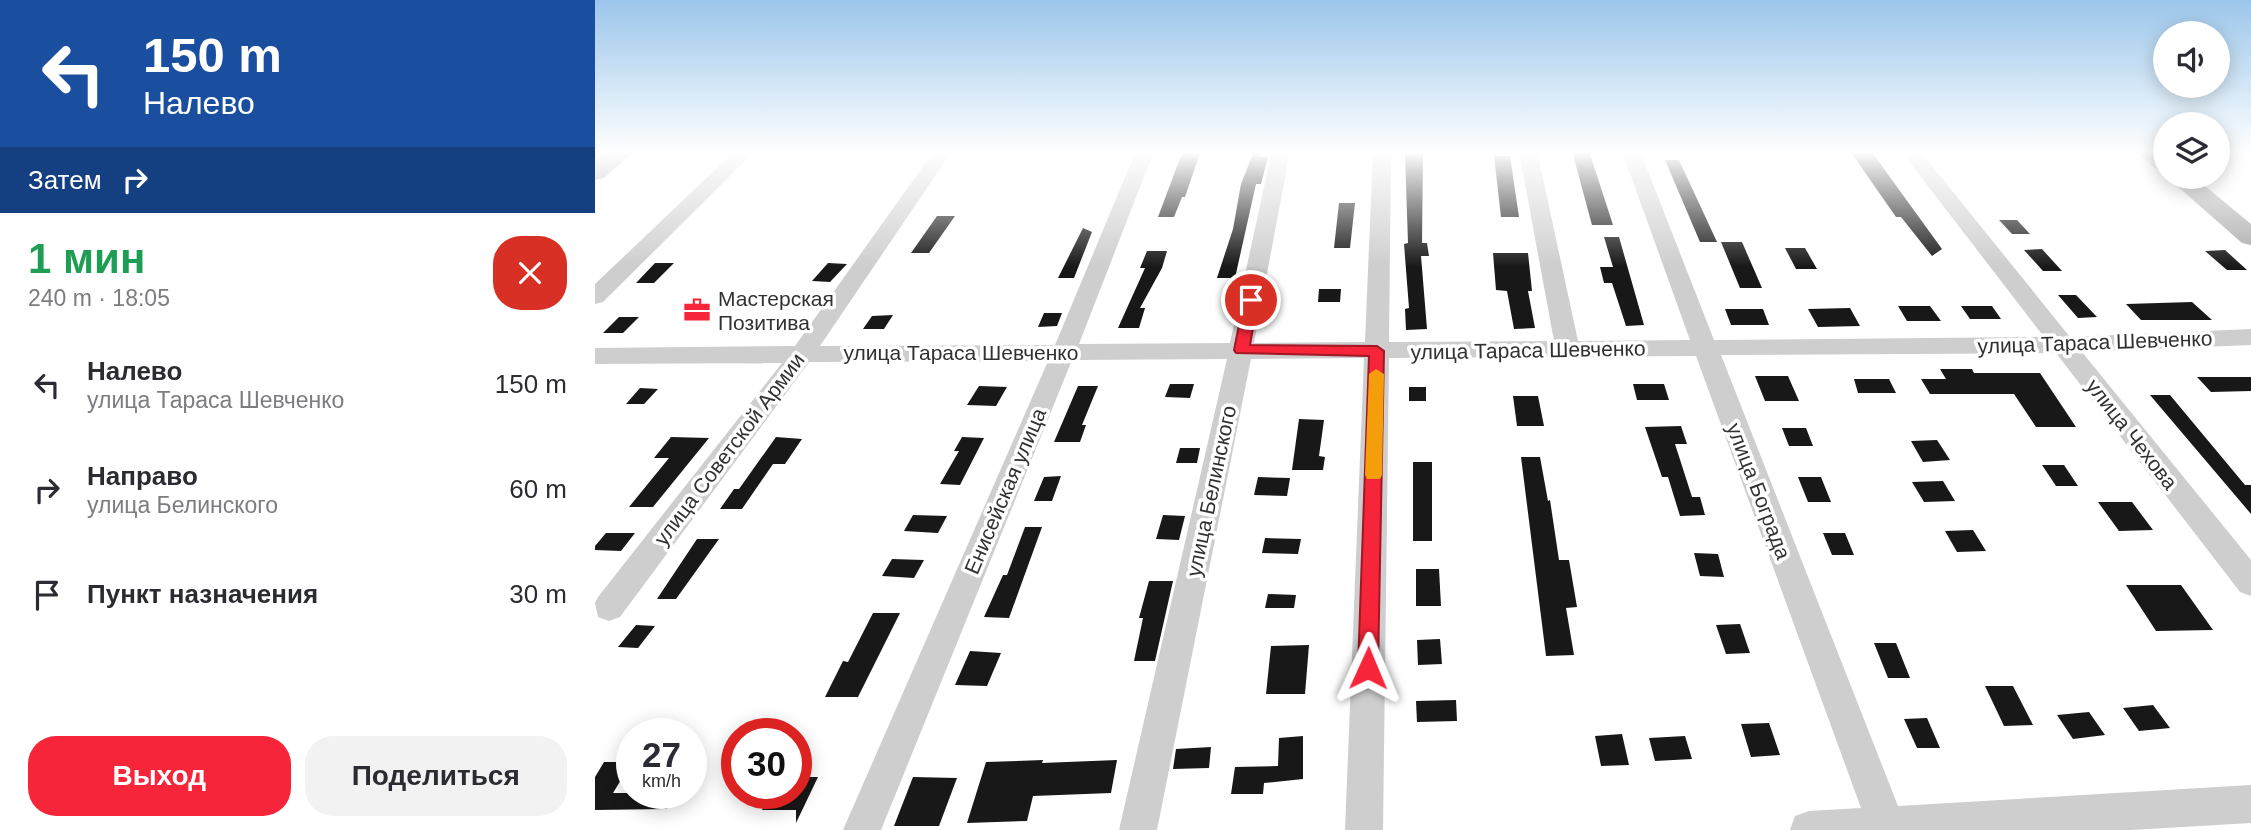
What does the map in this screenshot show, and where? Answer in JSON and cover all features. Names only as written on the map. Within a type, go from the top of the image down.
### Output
[{"type":"main road","points":[[2194,190],[2251,237]]},
{"type":"street","points":[[595,297],[706,190]]},
{"type":"street","name":"улица Советской Армии","points":[[609,607],[803,353],[916,190]]},
{"type":"street","name":"Енисейская улица","points":[[862,830],[1129,190]]},
{"type":"street","name":"улица Белинского","points":[[1138,830],[1273,190]]},
{"type":"street","points":[[1364,830],[1380,190]]},
{"type":"street","points":[[1536,190],[1568,349]]},
{"type":"street","name":"улица Бограда","points":[[1646,190],[1887,827]]},
{"type":"street","name":"улица Чехова","points":[[1940,190],[2251,583]]},
{"type":"street","name":"улица Тараса Шевченко","points":[[595,356],[2062,345],[2251,337]]},
{"type":"street","points":[[1809,830],[2205,818],[2251,804]]},
{"type":"building","points":[[1168,190],[1187,190],[1174,217],[1158,217]]},
{"type":"building","points":[[1240,190],[1255,190],[1235,278],[1217,278],[1233,229]]},
{"type":"building","points":[[1406,190],[1423,190],[1422,243],[1427,243],[1429,256],[1421,256],[1427,329],[1406,330],[1405,309],[1409,308],[1404,244],[1408,243]]},
{"type":"building","points":[[1498,190],[1515,190],[1519,217],[1501,217]]},
{"type":"building","points":[[1582,190],[1602,190],[1613,225],[1592,225]]},
{"type":"building","points":[[1678,190],[1693,190],[1717,242],[1700,242]]},
{"type":"building","points":[[1877,190],[1899,190],[1942,249],[1932,256],[1901,217],[1896,217]]},
{"type":"building","points":[[1339,203],[1355,203],[1350,248],[1334,248]]},
{"type":"building","points":[[937,216],[955,216],[929,253],[911,253]]},
{"type":"building","points":[[1999,220],[2017,220],[2030,234],[2012,234]]},
{"type":"building","points":[[1083,228],[1092,232],[1074,278],[1058,278]]},
{"type":"building","points":[[1604,237],[1619,237],[1644,325],[1626,326],[1612,283],[1604,283],[1600,267],[1613,267]]},
{"type":"building","points":[[1721,242],[1742,242],[1762,288],[1740,288]]},
{"type":"building","points":[[1785,248],[1805,248],[1817,269],[1796,269]]},
{"type":"building","points":[[2042,249],[2062,271],[2043,271],[2024,250]]},
{"type":"building","points":[[2225,250],[2247,270],[2227,270],[2205,251]]},
{"type":"building","points":[[1147,251],[1167,251],[1162,268],[1140,308],[1145,308],[1139,328],[1118,328],[1145,268],[1140,268]]},
{"type":"building","points":[[1493,253],[1528,253],[1532,291],[1528,291],[1535,328],[1514,329],[1507,291],[1496,290]]},
{"type":"building","points":[[655,263],[674,263],[654,283],[636,283]]},
{"type":"building","points":[[828,263],[847,264],[830,282],[812,281]]},
{"type":"building","points":[[1319,289],[1341,289],[1340,302],[1318,302]]},
{"type":"building","points":[[2058,295],[2076,295],[2097,317],[2078,318]]},
{"type":"building","points":[[2192,302],[2212,320],[2141,320],[2126,304]]},
{"type":"building","points":[[1898,306],[1930,306],[1941,321],[1907,321]]},
{"type":"building","points":[[1961,306],[1992,306],[2001,319],[1970,319]]},
{"type":"building","points":[[1850,308],[1860,326],[1818,327],[1808,309]]},
{"type":"building","points":[[1725,309],[1763,309],[1769,325],[1731,325]]},
{"type":"building","points":[[1044,313],[1062,313],[1057,326],[1038,327]]},
{"type":"building","points":[[893,315],[884,329],[863,329],[872,316]]},
{"type":"building","points":[[619,317],[639,317],[623,333],[603,333]]},
{"type":"building","points":[[1940,369],[1972,369],[1974,373],[2040,373],[2076,427],[2036,427],[2014,394],[1930,394],[1921,379],[1946,379]]},
{"type":"building","points":[[1755,376],[1788,376],[1799,401],[1765,401]]},
{"type":"building","points":[[2197,377],[2251,377],[2251,391],[2211,392]]},
{"type":"building","points":[[1854,379],[1889,379],[1896,393],[1858,393]]},
{"type":"building","points":[[1170,384],[1194,384],[1190,398],[1165,397]]},
{"type":"building","points":[[1633,384],[1664,384],[1669,400],[1637,400]]},
{"type":"building","points":[[979,386],[1007,387],[996,406],[967,405]]},
{"type":"building","points":[[1078,386],[1098,386],[1082,425],[1086,425],[1080,442],[1054,442]]},
{"type":"building","points":[[1409,387],[1426,387],[1426,401],[1409,401]]},
{"type":"building","points":[[640,388],[658,389],[644,404],[626,404]]},
{"type":"building","points":[[2150,395],[2170,395],[2245,485],[2251,485],[2251,514]]},
{"type":"building","points":[[1513,396],[1538,396],[1544,426],[1517,426]]},
{"type":"building","points":[[1299,419],[1324,420],[1319,456],[1325,457],[1323,470],[1292,470]]},
{"type":"building","points":[[1681,426],[1687,444],[1675,444],[1692,497],[1700,497],[1705,515],[1680,516],[1668,477],[1662,477],[1645,427]]},
{"type":"building","points":[[1782,428],[1806,428],[1813,446],[1789,446]]},
{"type":"building","points":[[671,437],[709,438],[653,507],[629,507],[669,458],[654,458]]},
{"type":"building","points":[[776,437],[802,439],[785,464],[773,464],[742,509],[720,509],[734,489],[739,489]]},
{"type":"building","points":[[962,437],[984,438],[960,485],[940,484],[959,451],[954,451]]},
{"type":"building","points":[[1937,440],[1950,460],[1923,462],[1911,441]]},
{"type":"building","points":[[1180,448],[1200,448],[1197,463],[1176,463]]},
{"type":"building","points":[[1521,457],[1540,457],[1559,560],[1569,560],[1577,607],[1566,608],[1574,655],[1546,656]]},
{"type":"building","points":[[1413,462],[1432,462],[1432,541],[1413,541]]},
{"type":"building","points":[[2042,465],[2064,465],[2078,486],[2056,486]]},
{"type":"building","points":[[1061,476],[1052,501],[1034,501],[1044,477]]},
{"type":"building","points":[[1258,477],[1290,478],[1287,496],[1254,495]]},
{"type":"building","points":[[1798,477],[1821,477],[1831,502],[1808,502]]},
{"type":"building","points":[[1943,481],[1955,501],[1924,502],[1912,482]]},
{"type":"building","points":[[2098,502],[2132,502],[2153,530],[2119,531]]},
{"type":"building","points":[[913,515],[947,516],[938,533],[904,531]]},
{"type":"building","points":[[1163,515],[1185,516],[1179,540],[1156,539]]},
{"type":"building","points":[[1025,527],[1042,527],[1009,618],[984,617],[1003,575],[1007,575]]},
{"type":"building","points":[[1973,530],[1986,551],[1957,552],[1945,531]]},
{"type":"building","points":[[606,533],[635,533],[621,551],[595,550],[595,546]]},
{"type":"building","points":[[1823,533],[1845,533],[1854,555],[1832,555]]},
{"type":"building","points":[[1265,538],[1301,539],[1298,554],[1262,553]]},
{"type":"building","points":[[697,539],[719,539],[676,599],[657,599]]},
{"type":"building","points":[[1694,553],[1718,554],[1724,577],[1700,576]]},
{"type":"building","points":[[892,559],[924,560],[914,578],[882,576]]},
{"type":"building","points":[[1416,569],[1439,569],[1441,606],[1416,606]]},
{"type":"building","points":[[1149,581],[1173,581],[1155,661],[1134,661],[1143,618],[1139,618]]},
{"type":"building","points":[[2126,585],[2181,585],[2213,630],[2156,631]]},
{"type":"building","points":[[1268,594],[1296,595],[1294,608],[1265,608]]},
{"type":"building","points":[[873,613],[900,613],[858,697],[825,697],[843,661],[848,662]]},
{"type":"building","points":[[1740,624],[1750,653],[1726,654],[1716,625]]},
{"type":"building","points":[[636,625],[655,626],[638,648],[618,647]]},
{"type":"building","points":[[1440,639],[1442,664],[1418,665],[1417,640]]},
{"type":"building","points":[[1874,643],[1896,643],[1910,678],[1888,678]]},
{"type":"building","points":[[1309,645],[1305,694],[1266,694],[1271,646]]},
{"type":"building","points":[[970,651],[1001,653],[987,686],[955,685]]},
{"type":"building","points":[[1985,686],[2013,686],[2033,725],[2004,726]]},
{"type":"building","points":[[1456,700],[1457,721],[1417,722],[1416,701]]},
{"type":"building","points":[[2153,705],[2170,728],[2139,731],[2123,708]]},
{"type":"building","points":[[2089,712],[2105,735],[2073,739],[2057,715]]},
{"type":"building","points":[[1927,718],[1940,748],[1917,748],[1904,719]]},
{"type":"building","points":[[1769,723],[1780,755],[1751,757],[1741,724]]},
{"type":"building","points":[[1622,734],[1629,765],[1601,766],[1595,736]]},
{"type":"building","points":[[1303,736],[1303,779],[1264,783],[1263,794],[1231,794],[1235,767],[1278,766],[1279,738]]},
{"type":"building","points":[[1685,736],[1692,759],[1655,761],[1649,738]]},
{"type":"building","points":[[1211,747],[1209,768],[1173,769],[1176,749]]},
{"type":"building","points":[[1043,760],[1042,763],[1117,760],[1111,793],[1033,796],[1027,821],[967,823],[986,762]]},
{"type":"building","points":[[604,762],[616,762],[616,788],[613,793],[616,793],[616,809],[667,809],[595,810],[595,777]]},
{"type":"building","points":[[812,777],[818,777],[812,790]]},
{"type":"building","points":[[913,777],[957,778],[939,826],[894,826]]},
{"type":"building","points":[[803,809],[796,823],[796,810],[762,810]]},
{"type":"slow traffic","points":[[1373,475],[1376,374]]},
{"type":"place","name":"Мастерская Позитива","points":[[697,310]]},
{"type":"route","points":[[1251,300],[1241,350],[1377,351],[1368,668]]}]
